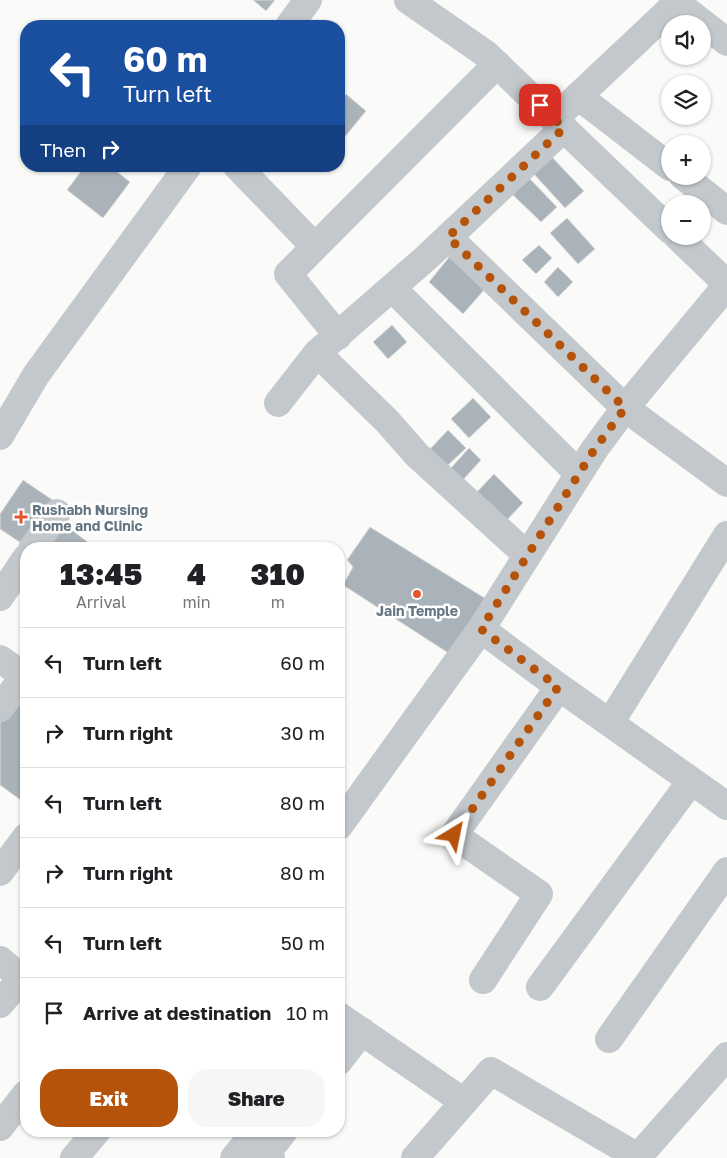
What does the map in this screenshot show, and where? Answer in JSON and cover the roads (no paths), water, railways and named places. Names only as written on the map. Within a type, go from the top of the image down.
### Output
[{"type":"street","points":[[293,20],[308,0]]},
{"type":"street","points":[[408,0],[486,54],[661,221]]},
{"type":"street","points":[[278,403],[318,353],[448,237],[559,124],[578,96],[675,2],[727,42]]},
{"type":"street","points":[[338,336],[288,274],[497,64]]},
{"type":"street","points":[[578,96],[661,160]]},
{"type":"street","points":[[0,436],[36,375],[184,172]]},
{"type":"street","points":[[243,172],[315,247]]},
{"type":"street","points":[[694,185],[727,211]]},
{"type":"street","points":[[448,237],[625,408],[727,483]]},
{"type":"street","points":[[345,818],[481,629],[594,450],[625,408],[727,285],[686,245]]},
{"type":"street","points":[[392,288],[579,474]]},
{"type":"street","points":[[318,353],[387,421],[417,455],[527,555]]},
{"type":"street","points":[[37,542],[57,512]]},
{"type":"street","points":[[610,724],[727,535]]},
{"type":"street","points":[[0,597],[20,567]]},
{"type":"street","points":[[481,629],[558,687],[727,806]]},
{"type":"street","points":[[0,659],[20,673]]},
{"type":"street","points":[[0,708],[20,682]]},
{"type":"street","points":[[483,980],[539,894],[454,835],[558,687]]},
{"type":"street","points":[[540,987],[691,780]]},
{"type":"street","points":[[0,872],[20,845]]},
{"type":"street","points":[[608,1038],[727,871]]},
{"type":"street","points":[[0,960],[20,977]]},
{"type":"street","points":[[0,1004],[20,984]]},
{"type":"street","points":[[345,1020],[464,1102]]},
{"type":"street","points":[[345,1053],[362,1031]]},
{"type":"street","points":[[416,1158],[491,1071],[638,1157],[727,1056]]},
{"type":"street","points":[[0,1127],[20,1102]]},
{"type":"street","points":[[74,1158],[91,1137]]},
{"type":"street","points":[[234,1158],[248,1141],[269,1156],[280,1137]]},
{"type":"place","name":"Rushabh Nursing Home and Clinic","points":[[21,517]]},
{"type":"place","name":"Jain Temple","points":[[417,594]]}]
